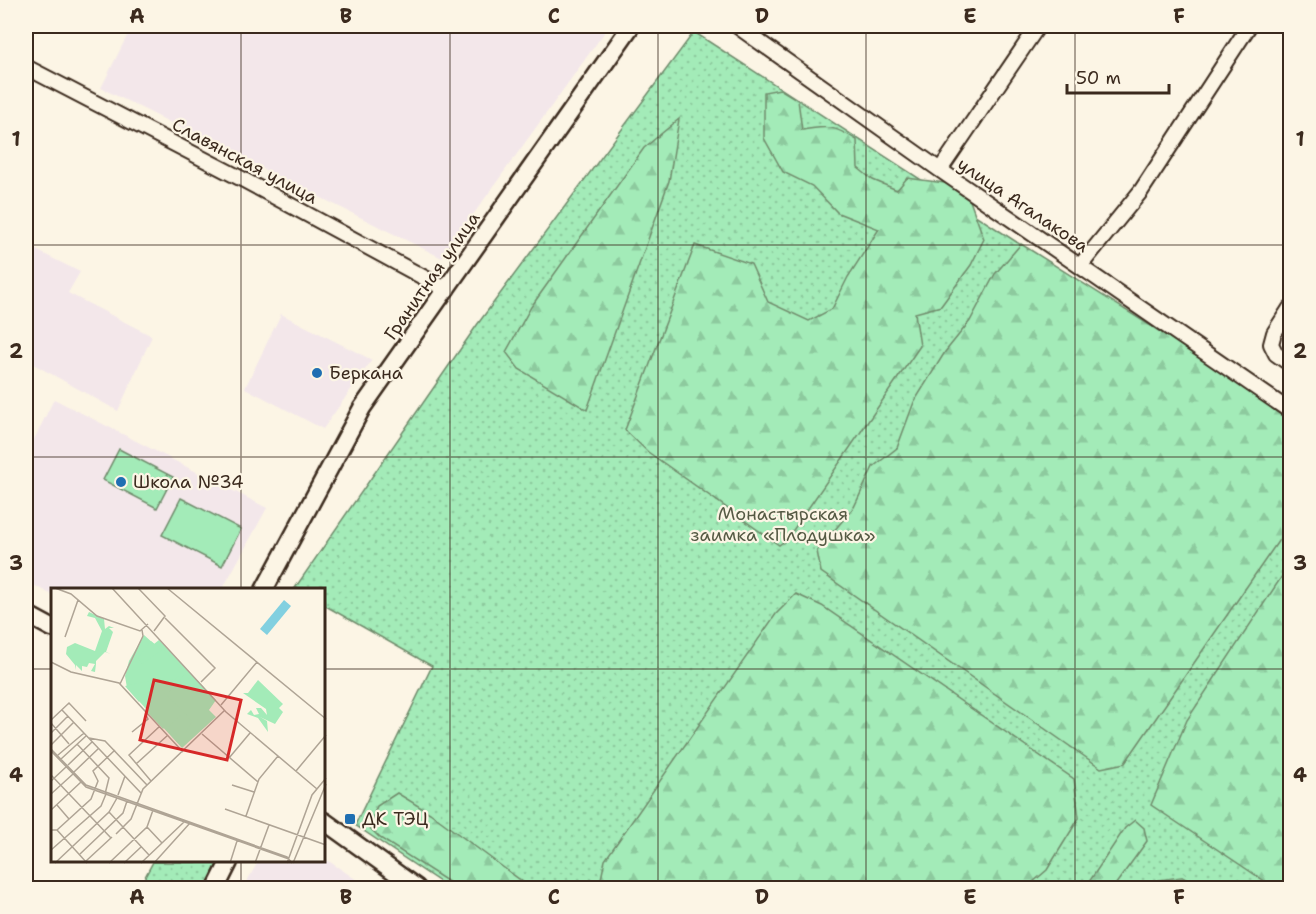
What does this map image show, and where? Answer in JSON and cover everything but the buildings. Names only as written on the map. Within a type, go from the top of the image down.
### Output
[{"type":"street","name":"Гранитная улица","points":[[265,588],[362,408],[631,26]]},
{"type":"street","name":"улица Агалакова","points":[[737,26],[940,170],[1290,411]]},
{"type":"street","points":[[940,170],[1038,26]]},
{"type":"street","points":[[1080,266],[1141,191],[1249,26]]},
{"type":"street","name":"Славянская улица","points":[[26,67],[232,174],[447,290]]},
{"type":"street","points":[[1290,308],[1274,333],[1271,344],[1276,354],[1290,364]]},
{"type":"street","points":[[26,614],[51,627]]},
{"type":"street","points":[[326,822],[417,888]]},
{"type":"street","points":[[216,888],[229,863]]},
{"type":"shaded area","points":[[132,26],[609,26],[442,258],[101,88]]},
{"type":"shaded area","points":[[26,245],[80,272],[68,293],[152,336],[118,411],[26,360]]},
{"type":"shaded area","points":[[281,314],[372,360],[323,429],[245,388]]},
{"type":"shaded area","name":"Школа №34","points":[[54,399],[267,508],[223,588],[51,588],[51,594],[26,581],[26,456]]},
{"type":"shaded area","points":[[326,859],[369,888],[243,888],[257,863],[326,863]]},
{"type":"green space","name":"Монастырская заимка «Плодушка»","points":[[694,32],[1290,420],[1290,888],[449,888],[355,825],[432,666],[326,606],[326,588],[295,588],[477,325]]},
{"type":"green space","points":[[780,89],[798,100],[802,130],[818,127],[831,128],[857,140],[858,168],[873,180],[897,190],[907,178],[945,183],[968,195],[984,239],[971,265],[941,306],[915,313],[920,346],[787,539],[779,545],[648,452],[625,430],[695,245],[751,264],[768,302],[809,321],[832,309],[848,277],[879,229],[838,213],[812,186],[783,172],[764,138],[764,92]]},
{"type":"green space","points":[[679,119],[669,181],[587,410],[519,369],[506,352],[531,307],[644,148]]},
{"type":"green space","points":[[1021,244],[1197,355],[1290,421],[1290,524],[1125,763],[1101,768],[821,572],[817,551],[854,507],[873,467],[897,448],[914,402],[945,352],[970,321],[995,274]]},
{"type":"green space","points":[[119,449],[173,477],[157,508],[103,480]]},
{"type":"green space","points":[[181,498],[241,529],[222,566],[162,535]]},
{"type":"green space","points":[[1290,564],[1290,888],[1275,888],[1151,805],[1187,720]]},
{"type":"green space","points":[[796,594],[822,606],[1074,779],[1079,818],[1047,870],[1026,888],[599,888],[605,860],[776,614]]},
{"type":"green space","points":[[397,793],[430,813],[531,888],[458,888],[380,838],[369,827],[377,806]]},
{"type":"green space","points":[[1135,820],[1144,828],[1147,841],[1113,888],[1085,888],[1125,828]]},
{"type":"green space","points":[[152,863],[219,863],[206,888],[139,888]]},
{"type":"green space","points":[[1182,877],[1202,888],[1151,888],[1159,880]]},
{"type":"place","name":"Беркана","points":[[317,373]]},
{"type":"place","name":"Школа №34","points":[[121,482]]},
{"type":"place","name":"ДК ТЭЦ","points":[[350,819]]}]
